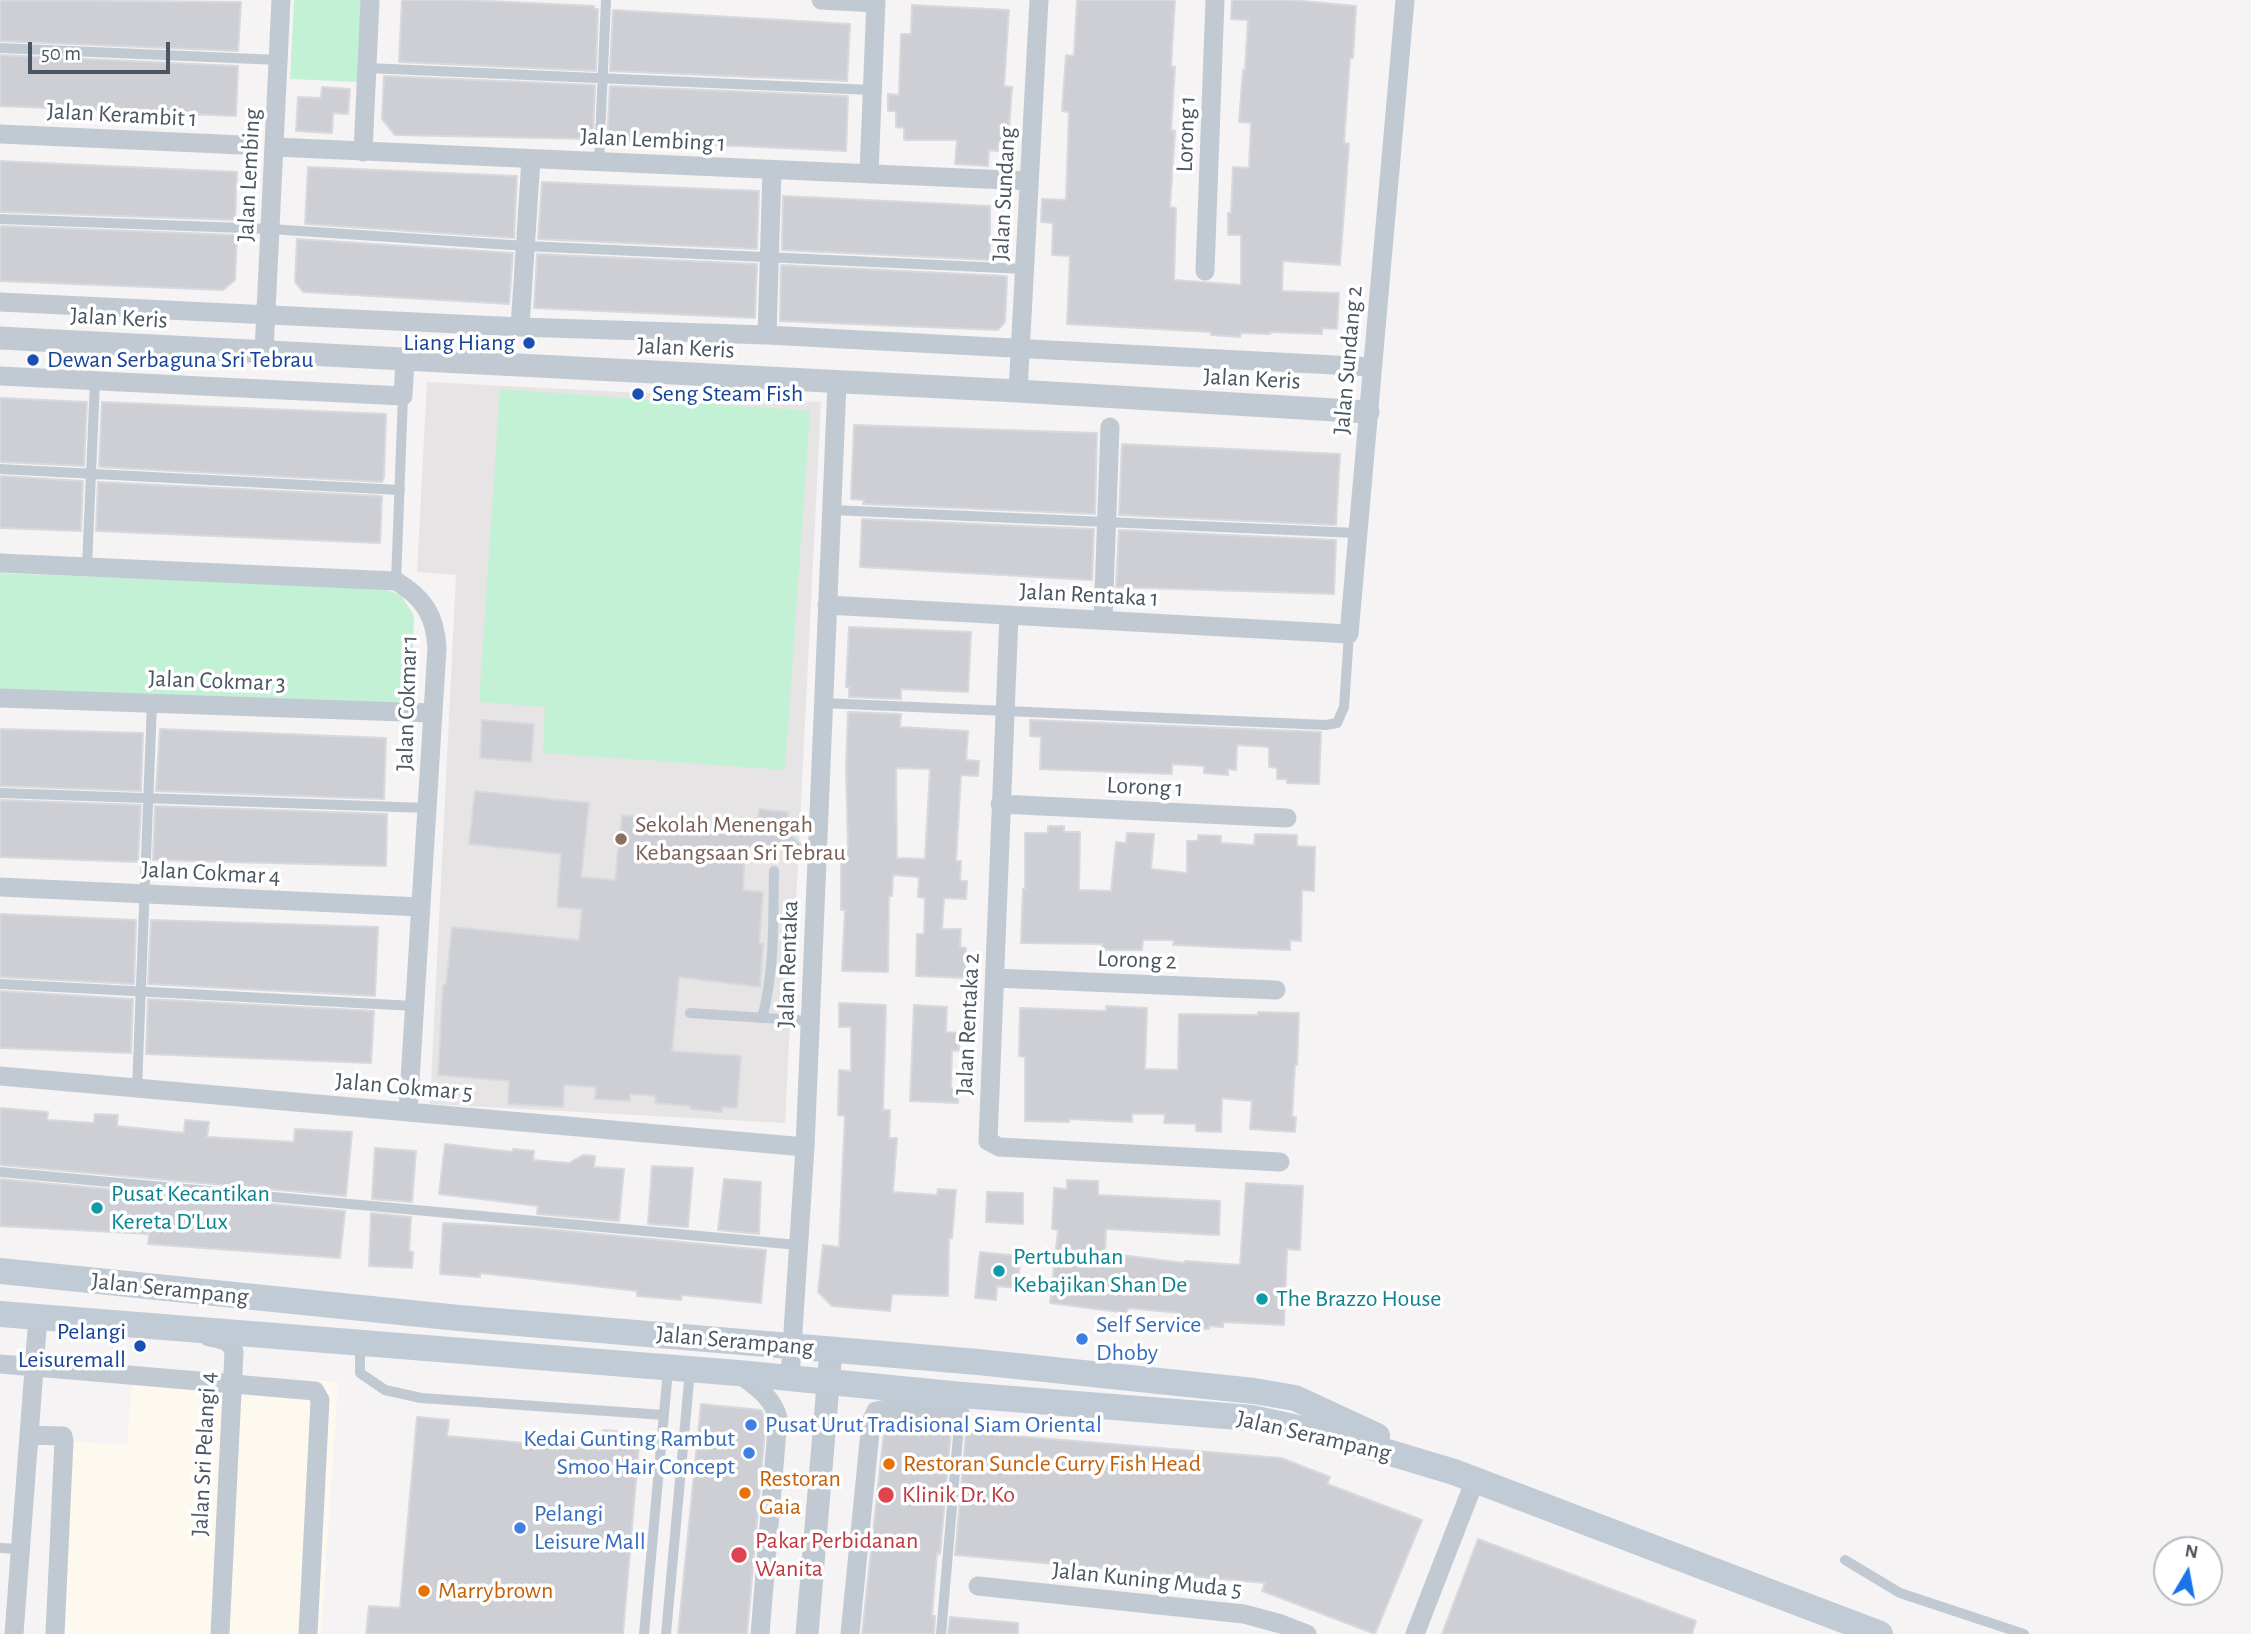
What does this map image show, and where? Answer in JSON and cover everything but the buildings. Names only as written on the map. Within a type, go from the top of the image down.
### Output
[{"type":"main road","name":"Jalan Serampang","points":[[0,1271],[459,1318],[1138,1377],[1295,1398],[1465,1476],[1880,1634]]},
{"type":"main road","name":"Jalan Serampang","points":[[0,1314],[679,1368],[1252,1418],[1334,1436],[1465,1476]]},
{"type":"street","name":"Jalan Lembing","points":[[264,352],[281,0]]},
{"type":"street","points":[[363,152],[370,0]]},
{"type":"street","points":[[821,0],[876,2],[869,174]]},
{"type":"street","name":"Jalan Sundang","points":[[1018,391],[1039,0]]},
{"type":"street","name":"Lorong 1","points":[[1205,271],[1215,0]]},
{"type":"street","name":"Jalan Sundang 2","points":[[1349,634],[1405,0]]},
{"type":"street","name":"Jalan Kerambit 1","points":[[0,134],[242,145]]},
{"type":"street","name":"Jalan Lembing 1","points":[[275,147],[1029,181]]},
{"type":"street","points":[[520,327],[531,159]]},
{"type":"street","points":[[767,335],[772,170]]},
{"type":"street","points":[[0,302],[520,327],[767,335],[1372,367]]},
{"type":"street","name":"Jalan Keris","points":[[0,338],[1368,412]]},
{"type":"street","points":[[0,376],[404,396],[405,359]]},
{"type":"street","name":"Jalan Rentaka","points":[[790,1378],[810,1021],[837,383]]},
{"type":"street","points":[[1103,620],[1110,427]]},
{"type":"street","points":[[0,563],[396,581]]},
{"type":"street","name":"Jalan Cokmar 1","points":[[396,581],[412,591],[426,605],[436,629],[437,648],[408,1112]]},
{"type":"street","name":"Jalan Rentaka 1","points":[[827,605],[1349,634]]},
{"type":"street","name":"Jalan Rentaka 2","points":[[1009,615],[988,1141],[999,1147],[1280,1162]]},
{"type":"street","name":"Jalan Cokmar 3","points":[[0,698],[432,713]]},
{"type":"street","name":"Lorong 1","points":[[1000,804],[1287,818]]},
{"type":"street","name":"Jalan Cokmar 4","points":[[0,887],[420,907]]},
{"type":"street","name":"Lorong 2","points":[[996,978],[1276,990]]},
{"type":"street","name":"Jalan Cokmar 5","points":[[0,1076],[804,1147]]},
{"type":"street","points":[[14,1634],[38,1317]]},
{"type":"street","name":"Jalan Sri Pelangi 4","points":[[166,1327],[225,1340],[232,1346],[233,1382],[220,1634]]},
{"type":"street","points":[[807,1634],[831,1350]]},
{"type":"street","points":[[0,1364],[315,1391],[320,1400],[308,1634]]},
{"type":"street","points":[[738,1373],[775,1405],[778,1418],[760,1634]]},
{"type":"street","points":[[850,1634],[871,1422],[876,1411],[886,1409],[960,1413]]},
{"type":"street","points":[[29,1435],[63,1436],[64,1441],[55,1634]]},
{"type":"street","points":[[1415,1634],[1465,1476]]},
{"type":"street","name":"Jalan Kuning Muda 5","points":[[978,1586],[1244,1614],[1307,1634]]},
{"type":"lane","points":[[599,162],[606,0]]},
{"type":"lane","points":[[0,48],[279,60]]},
{"type":"lane","points":[[367,68],[872,90]]},
{"type":"lane","points":[[0,219],[270,229],[526,246],[1025,269]]},
{"type":"lane","points":[[87,566],[95,381]]},
{"type":"lane","points":[[396,581],[404,396]]},
{"type":"lane","points":[[0,468],[400,490]]},
{"type":"lane","points":[[832,510],[1357,533]]},
{"type":"lane","name":"Jalan Sundang 2","points":[[1004,710],[1326,726],[1337,723],[1344,707],[1349,634]]},
{"type":"lane","points":[[823,702],[1004,710]]},
{"type":"lane","points":[[136,1088],[152,703]]},
{"type":"lane","points":[[0,793],[428,808]]},
{"type":"lane","points":[[762,1018],[768,989],[775,872]]},
{"type":"lane","points":[[0,984],[414,1006]]},
{"type":"lane","points":[[690,1013],[810,1021]]},
{"type":"lane","points":[[0,1172],[798,1245]]},
{"type":"lane","points":[[360,1343],[360,1373],[386,1390],[421,1398],[664,1415]]},
{"type":"lane","points":[[644,1634],[664,1415],[679,1368]]},
{"type":"lane","points":[[666,1634],[679,1368]]},
{"type":"lane","points":[[942,1634],[960,1413]]},
{"type":"lane","points":[[0,1548],[20,1549]]},
{"type":"lane","points":[[1845,1560],[1900,1593],[2024,1634]]},
{"type":"shaded area","name":"Sekolah Menengah Kebangsaan Sri Tebrau","points":[[427,382],[821,402],[785,1123],[430,1104],[456,575],[417,572]]},
{"type":"shaded area","points":[[133,1368],[338,1382],[321,1634],[49,1634],[63,1441],[127,1445]]},
{"type":"green space","points":[[294,0],[362,0],[358,82],[290,79]]},
{"type":"green space","points":[[500,389],[810,411],[785,770],[543,753],[545,707],[479,702]]},
{"type":"green space","points":[[0,573],[381,588],[401,595],[414,616],[410,716],[0,704]]},
{"type":"place","name":"Liang Hiang","points":[[529,343]]},
{"type":"place","name":"Dewan Serbaguna Sri Tebrau","points":[[33,360]]},
{"type":"place","name":"Seng Steam Fish","points":[[638,394]]},
{"type":"place","name":"Sekolah Menengah Kebangsaan Sri Tebrau","points":[[621,839]]},
{"type":"place","name":"Pusat Kecantikan Kereta D'Lux","points":[[97,1208]]},
{"type":"place","name":"Pertubuhan Kebajikan Shan De","points":[[999,1271]]},
{"type":"place","name":"The Brazzo House","points":[[1262,1299]]},
{"type":"place","name":"Self Service Dhoby","points":[[1082,1339]]},
{"type":"place","name":"Pelangi Leisuremall","points":[[140,1346]]},
{"type":"place","name":"Pusat Urut Tradisional Siam Oriental","points":[[751,1425]]},
{"type":"place","name":"Kedai Gunting Rambut Smoo Hair Concept","points":[[749,1453]]},
{"type":"place","name":"Restoran Suncle Curry Fish Head","points":[[889,1464]]},
{"type":"place","name":"Restoran Gaia","points":[[745,1493]]},
{"type":"place","name":"Klinik Dr. Ko","points":[[886,1495]]},
{"type":"place","name":"Pelangi Leisure Mall","points":[[520,1528]]},
{"type":"place","name":"Pakar Perbidanan Wanita","points":[[739,1555]]},
{"type":"place","name":"Marrybrown","points":[[424,1591]]}]
